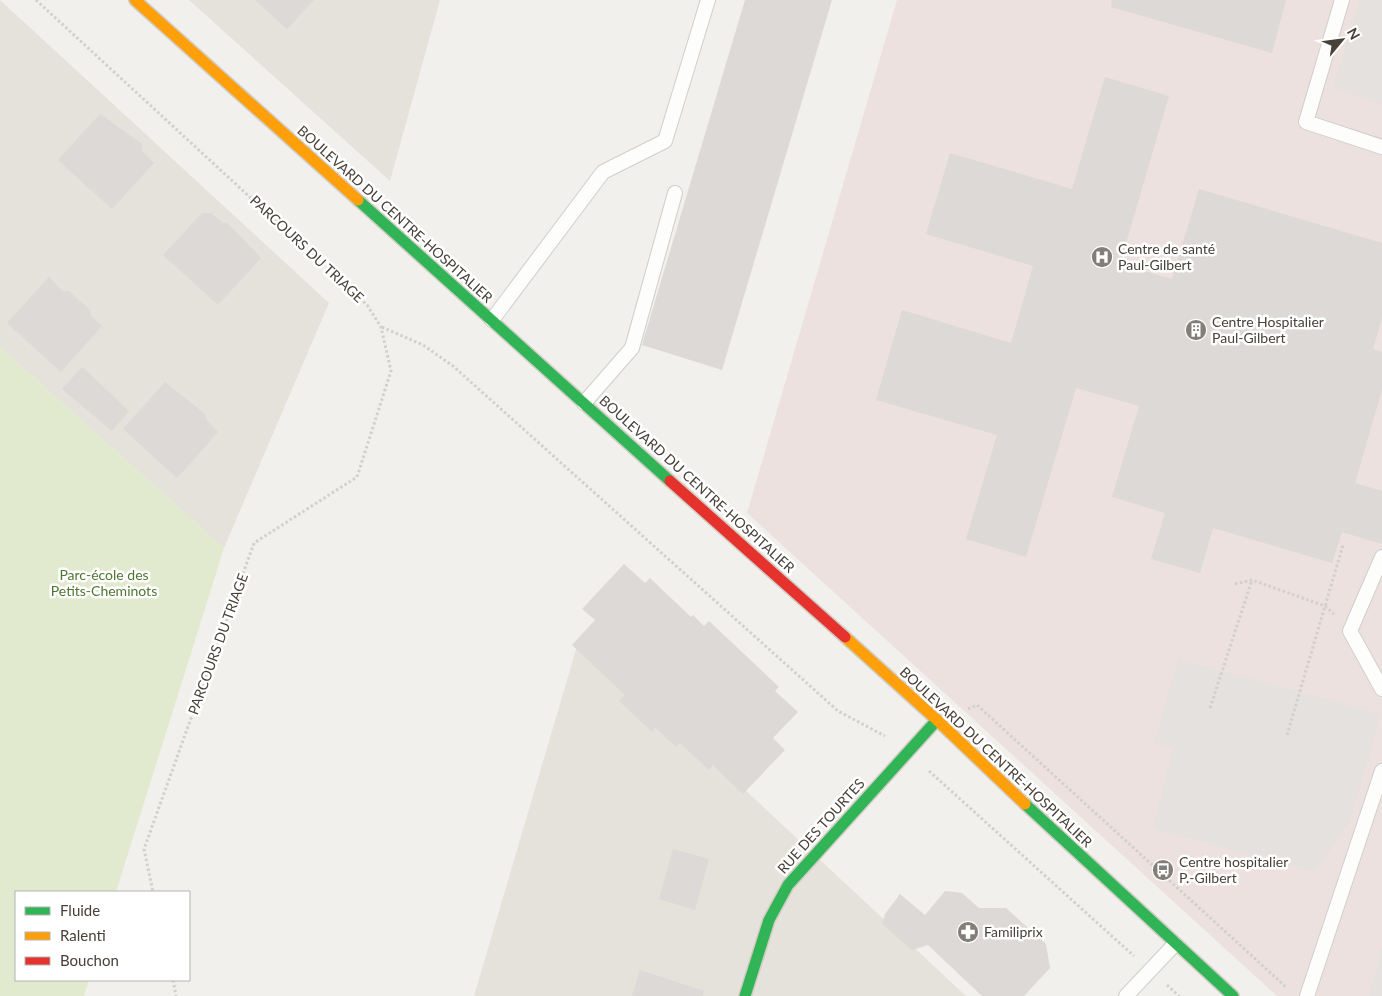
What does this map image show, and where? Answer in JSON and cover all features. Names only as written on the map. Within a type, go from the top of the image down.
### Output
[{"type":"street","name":"BOULEVARD DU CENTRE-HOSPITALIER","points":[[135,0],[936,720],[1233,996]]},
{"type":"street","name":"RUE DES TOURTES","points":[[745,996],[769,920],[788,885],[936,720]]},
{"type":"lane","points":[[492,320],[603,172],[665,140],[708,0]]},
{"type":"lane","points":[[1342,0],[1306,122],[1382,147]]},
{"type":"lane","points":[[584,403],[632,348],[675,193]]},
{"type":"lane","points":[[1382,557],[1350,631],[1382,689]]},
{"type":"lane","points":[[1306,996],[1382,771]]},
{"type":"lane","points":[[1126,996],[1175,944]]},
{"type":"path","name":"PARCOURS DU TRIAGE","points":[[36,0],[367,305],[382,327],[391,371],[357,477],[254,543],[144,849],[153,891]]},
{"type":"path","points":[[382,327],[423,345],[453,366],[838,711],[882,734],[935,776],[1179,996]]},
{"type":"path","points":[[1287,735],[1343,545]]},
{"type":"path","points":[[1210,708],[1252,580]]},
{"type":"path","points":[[1235,584],[1252,580],[1325,606],[1350,631]]},
{"type":"path","points":[[936,720],[977,705],[1289,990]]},
{"type":"path","points":[[173,981],[176,996]]},
{"type":"shaded area","points":[[0,0],[329,303],[224,548],[0,347]]},
{"type":"shaded area","points":[[189,0],[440,0],[390,181]]},
{"type":"shaded area","name":"Centre de santé Paul-Gilbert","points":[[897,0],[1382,0],[1382,996],[1277,996],[747,513]]},
{"type":"shaded area","points":[[1360,0],[1382,0],[1382,104],[1333,88]]},
{"type":"shaded area","points":[[580,636],[966,996],[474,996]]},
{"type":"shaded area","points":[[1178,659],[1381,714],[1349,824],[1314,872],[1153,828],[1173,749],[1154,743]]},
{"type":"shaded area","points":[[1382,948],[1382,996],[1369,996]]},
{"type":"green space","name":"Parc-école des Petits-Cheminots","points":[[0,347],[224,548],[116,891],[15,891],[15,981],[89,981],[84,996],[0,996]]},
{"type":"building","points":[[255,0],[314,0],[287,29]]},
{"type":"building","points":[[745,0],[832,0],[722,370],[642,345]]},
{"type":"building","points":[[1112,0],[1286,0],[1272,53],[1111,7]]},
{"type":"building","name":"Centre Hospitalier Paul-Gilbert","points":[[1105,77],[1169,96],[1120,264],[1172,279],[1199,189],[1382,243],[1382,318],[1373,349],[1382,352],[1382,390],[1355,483],[1382,491],[1382,544],[1342,532],[1332,563],[1213,528],[1200,573],[1151,559],[1165,513],[1112,497],[1139,406],[1076,388],[1026,557],[966,539],[997,435],[876,400],[902,310],[1011,343],[1033,266],[926,234],[950,153],[1072,189]]},
{"type":"building","points":[[100,114],[142,144],[142,151],[154,163],[112,209],[58,160]]},
{"type":"building","points":[[202,213],[211,213],[223,223],[227,223],[261,258],[218,305],[163,255]]},
{"type":"building","points":[[49,277],[62,291],[69,291],[90,310],[91,316],[102,326],[61,372],[7,323]]},
{"type":"building","points":[[82,367],[129,411],[112,431],[62,389]]},
{"type":"building","points":[[165,382],[205,414],[206,419],[218,432],[177,478],[123,429]]},
{"type":"building","points":[[624,564],[645,583],[650,578],[691,617],[693,615],[704,626],[709,621],[779,687],[775,691],[798,712],[773,738],[785,750],[743,794],[713,765],[709,770],[680,743],[676,747],[655,727],[652,732],[619,701],[625,695],[572,645],[595,620],[582,609]]},
{"type":"building","points":[[673,849],[709,859],[695,910],[659,899]]},
{"type":"building","points":[[945,891],[962,893],[979,908],[1006,908],[1046,944],[1050,968],[1024,996],[982,996],[928,945],[912,950],[882,924],[885,914],[900,894],[925,915]]},
{"type":"building","points":[[640,970],[704,991],[703,996],[632,996]]},
{"type":"traffic: fast","points":[[358,200],[670,481]]},
{"type":"traffic: fast","points":[[745,996],[769,920],[788,885],[937,720]]},
{"type":"traffic: fast","points":[[1025,804],[1233,996]]},
{"type":"traffic: slow","points":[[135,0],[358,200]]},
{"type":"traffic: slow","points":[[845,637],[937,720],[1025,804]]},
{"type":"traffic: jam","points":[[670,481],[845,637]]},
{"type":"place","name":"Centre de santé Paul-Gilbert","points":[[1102,257]]},
{"type":"place","name":"Centre Hospitalier Paul-Gilbert","points":[[1196,330]]},
{"type":"place","name":"Centre hospitalier P.-Gilbert","points":[[1163,870]]},
{"type":"place","name":"Familiprix","points":[[968,932]]}]
